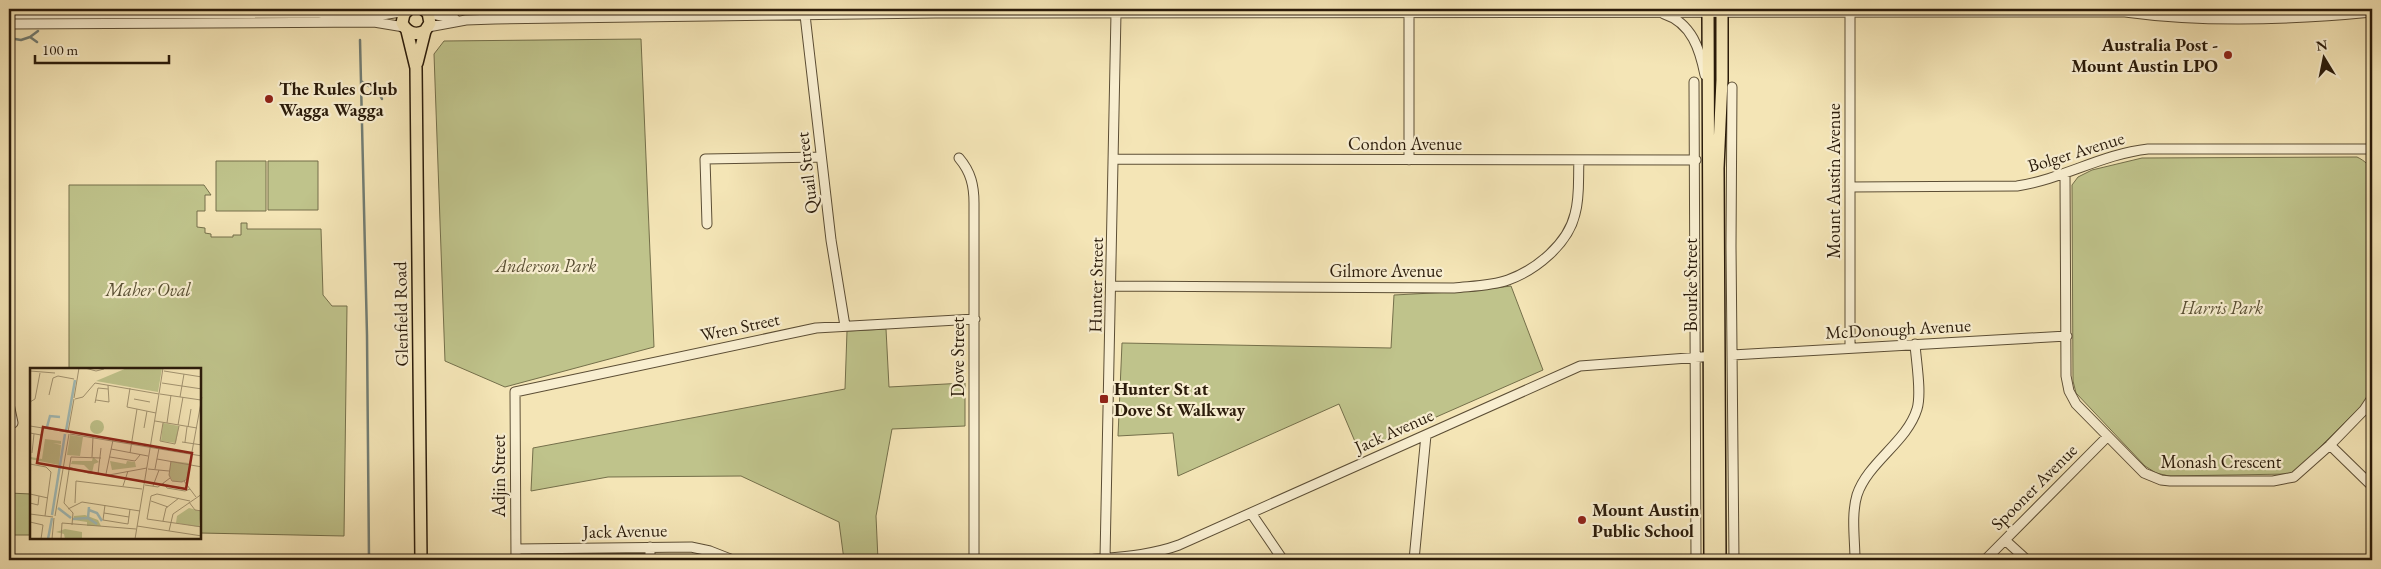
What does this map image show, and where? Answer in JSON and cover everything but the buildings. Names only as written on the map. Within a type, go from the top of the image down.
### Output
[{"type":"main road","points":[[407,10],[402,18],[406,29],[416,34],[426,29]]},
{"type":"main road","name":"Glenfield Road","points":[[416,68],[430,18],[425,10]]},
{"type":"main road","name":"Bourke Street","points":[[1708,11],[1714,356],[1720,560]]},
{"type":"main road","name":"Bourke Street","points":[[1710,560],[1718,168],[1722,80],[1722,11]]},
{"type":"main road","name":"Glenfield Road","points":[[406,29],[416,68],[421,560]]},
{"type":"street","points":[[9,14],[318,13],[364,18],[407,10]]},
{"type":"street","points":[[425,10],[466,20]]},
{"type":"street","points":[[426,29],[466,20],[1116,12],[1409,11],[1659,13],[1722,11],[1850,14],[2009,10],[2125,12],[2187,18],[2338,16],[2372,12]]},
{"type":"street","points":[[1409,11],[1409,160]]},
{"type":"street","name":"Hunter Street","points":[[1106,558],[1115,159],[1116,12]]},
{"type":"street","points":[[1659,13],[1668,15],[1682,25],[1698,47],[1705,77],[1709,120]]},
{"type":"street","name":"Mount Austin Avenue","points":[[1850,14],[1850,348]]},
{"type":"street","name":"Quail Street","points":[[805,15],[821,157],[845,326]]},
{"type":"street","points":[[9,24],[374,22],[406,29]]},
{"type":"street","name":"Bourke Street","points":[[1694,82],[1696,160],[1696,560]]},
{"type":"street","points":[[1732,87],[1734,560]]},
{"type":"street","name":"Bolger Avenue","points":[[1850,187],[2017,186],[2065,175],[2106,157],[2126,151],[2148,148],[2372,149]]},
{"type":"street","points":[[707,224],[705,159],[821,157]]},
{"type":"street","name":"Dove Street","points":[[959,158],[969,172],[974,192],[974,560]]},
{"type":"street","name":"Condon Avenue","points":[[1115,159],[1696,160]]},
{"type":"street","name":"Gilmore Avenue","points":[[1112,286],[1454,288],[1508,280],[1546,257],[1570,230],[1578,200],[1578,160]]},
{"type":"street","points":[[1718,168],[1731,169]]},
{"type":"street","name":"Monash Crescent","points":[[2065,175],[2066,376],[2069,391],[2076,404],[2144,473],[2161,480],[2170,481],[2284,480],[2302,472],[2330,445],[2372,398]]},
{"type":"street","name":"Wren Street","points":[[515,392],[794,332],[845,326],[975,319]]},
{"type":"street","name":"McDonough Avenue","points":[[1732,355],[2067,336]]},
{"type":"street","points":[[1855,560],[1855,512],[1858,494],[1868,476],[1906,428],[1917,408],[1915,344]]},
{"type":"street","name":"Jack Avenue","points":[[1088,560],[1162,551],[1580,366],[1714,356]]},
{"type":"street","name":"Adjin Street","points":[[515,392],[516,560]]},
{"type":"street","points":[[9,404],[13,423]]},
{"type":"street","points":[[1414,560],[1426,435]]},
{"type":"street","name":"Spooner Avenue","points":[[1985,560],[2107,437]]},
{"type":"street","points":[[2330,445],[2372,486]]},
{"type":"street","points":[[1251,513],[1283,560]]},
{"type":"street","points":[[2005,540],[2027,560]]},
{"type":"street","points":[[650,547],[650,560]]},
{"type":"street","name":"Jack Avenue","points":[[516,549],[691,547],[710,551],[733,560]]},
{"type":"green space","name":"Anderson Park","points":[[641,39],[654,347],[505,387],[445,361],[434,54],[444,41]]},
{"type":"green space","name":"Harris Park","points":[[2357,157],[2367,164],[2372,174],[2371,386],[2369,395],[2364,403],[2299,468],[2289,474],[2169,476],[2156,473],[2145,466],[2076,393],[2073,381],[2072,185],[2078,177],[2092,170],[2142,158]]},
{"type":"green space","points":[[216,161],[266,161],[266,211],[216,211]]},
{"type":"green space","points":[[268,161],[318,161],[318,210],[268,210]]},
{"type":"green space","name":"Maher Oval","points":[[69,185],[204,185],[211,195],[205,195],[205,211],[197,211],[197,227],[205,228],[205,233],[211,234],[211,237],[241,235],[241,223],[247,223],[247,229],[321,229],[323,295],[332,306],[347,306],[344,536],[201,533],[201,368],[69,368]]},
{"type":"green space","points":[[1511,286],[1543,370],[1359,451],[1339,404],[1178,476],[1173,433],[1118,436],[1122,343],[1391,348],[1394,295],[1471,291]]},
{"type":"green space","points":[[886,329],[889,387],[965,383],[965,426],[892,429],[876,516],[878,560],[844,560],[839,522],[741,476],[608,477],[531,491],[533,448],[845,389],[847,331]]},
{"type":"green space","points":[[9,493],[30,494],[30,535],[9,535]]},
{"type":"waterway","points":[[37,42],[30,37],[38,31]]},
{"type":"waterway","points":[[9,38],[21,40],[30,37]]},
{"type":"waterway","points":[[360,40],[367,335],[369,560]]},
{"type":"waterway","points":[[361,81],[378,92],[382,99]]},
{"type":"place","name":"Australia Post - Mount Austin LPO","points":[[2228,55]]},
{"type":"place","name":"The Rules Club Wagga Wagga","points":[[269,99]]},
{"type":"place","name":"Hunter St at Dove St Walkway","points":[[1104,399]]},
{"type":"place","name":"Mount Austin Public School","points":[[1582,520]]}]
